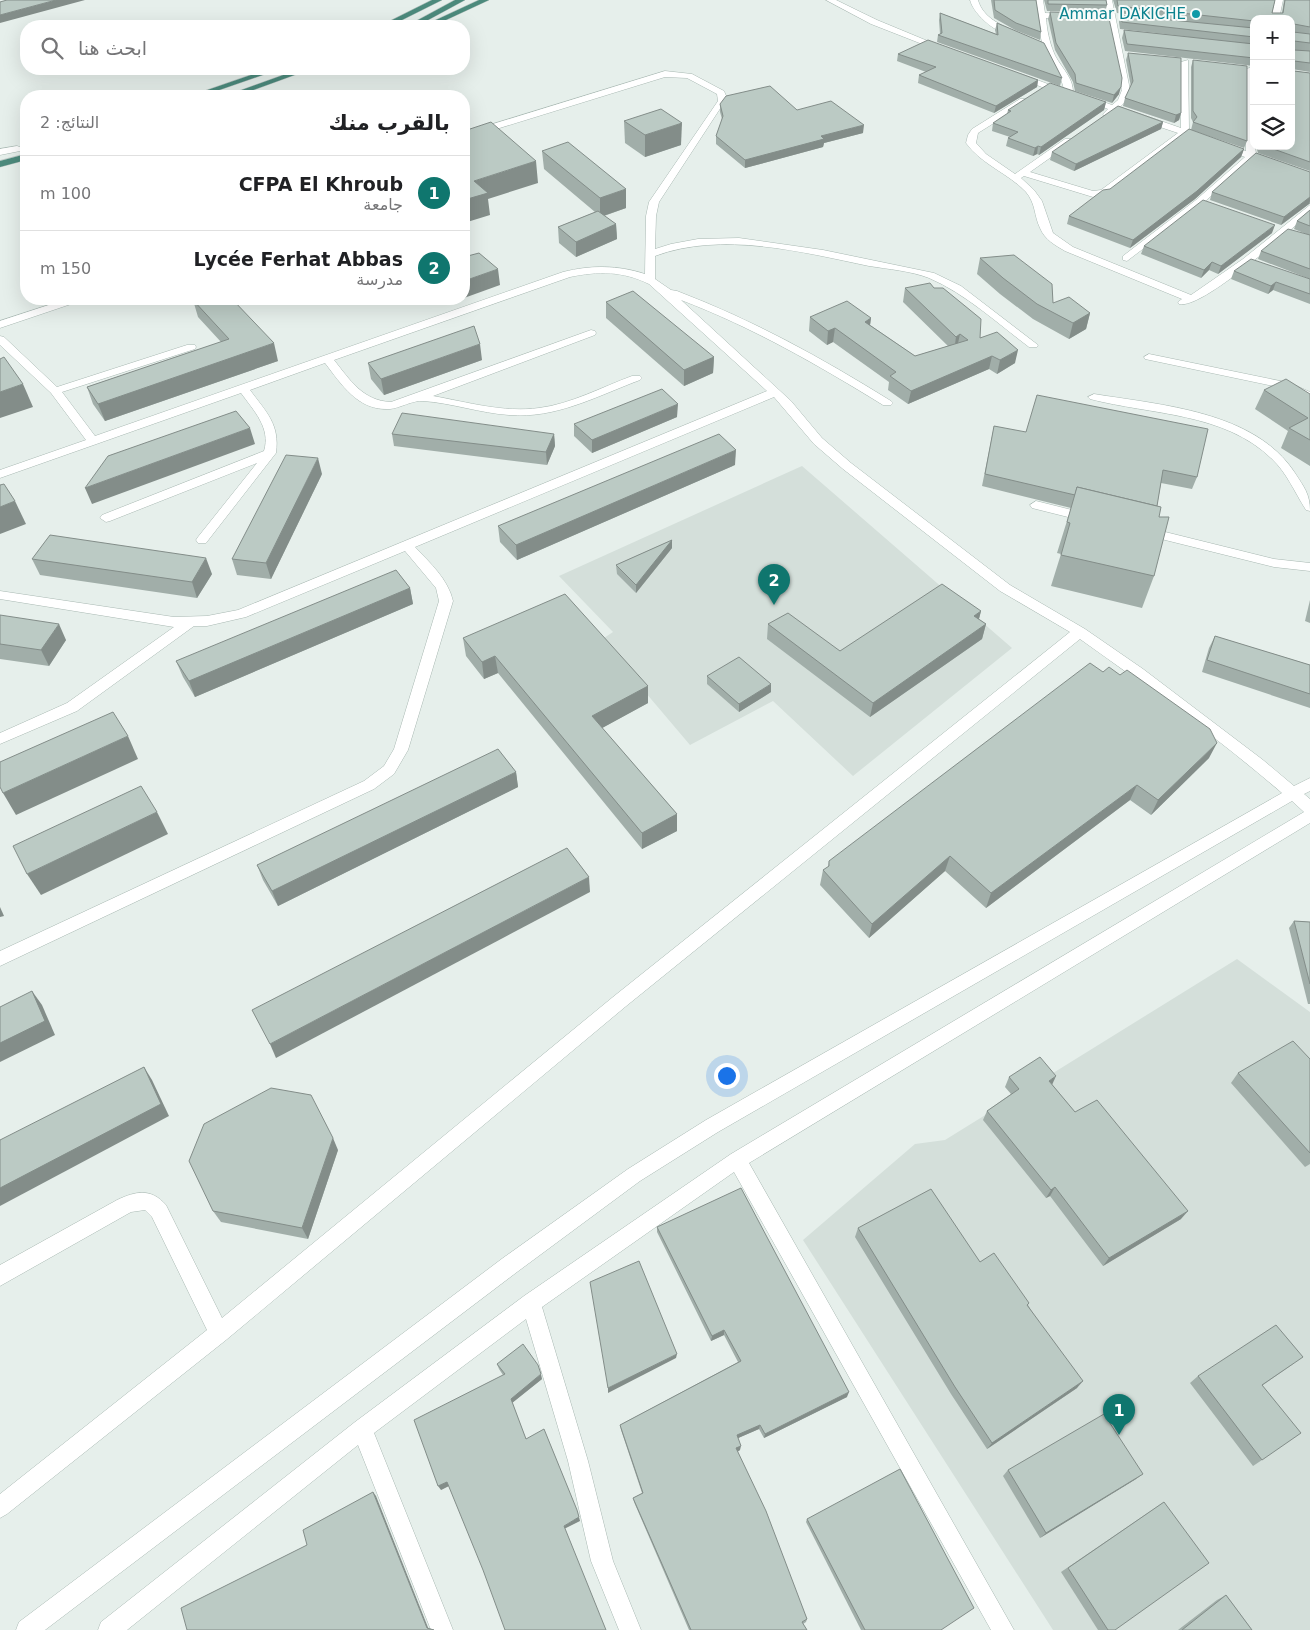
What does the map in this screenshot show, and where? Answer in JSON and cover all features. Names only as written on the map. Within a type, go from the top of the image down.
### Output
[{"type":"highway","points":[[386,20],[422,0]]},
{"type":"highway","points":[[396,20],[438,0]]},
{"type":"highway","points":[[423,20],[461,0]]},
{"type":"highway","points":[[440,20],[485,0]]},
{"type":"highway","points":[[212,90],[258,75]]},
{"type":"highway","points":[[246,90],[290,75]]},
{"type":"highway","points":[[0,164],[20,159]]},
{"type":"street","points":[[830,0],[904,35],[955,53]]},
{"type":"street","points":[[974,0],[975,6],[990,22],[1025,39]]},
{"type":"street","points":[[1039,0],[1044,46],[1067,81],[1069,94]]},
{"type":"street","points":[[1100,119],[1122,101],[1126,90],[1124,56],[1110,17],[1108,0]]},
{"type":"street","points":[[1275,15],[1279,0]]},
{"type":"street","points":[[1042,15],[1081,16]]},
{"type":"street","points":[[1100,17],[1120,18]]},
{"type":"street","points":[[1115,33],[1125,34]]},
{"type":"street","points":[[1184,132],[1185,62]]},
{"type":"street","points":[[1127,258],[1204,204],[1251,156],[1248,69]]},
{"type":"street","points":[[1009,73],[1038,92],[1069,94],[1115,108],[1310,176]]},
{"type":"street","points":[[470,134],[665,74],[690,76],[723,95],[722,101],[654,202],[651,216],[650,280]]},
{"type":"street","points":[[1038,92],[975,131],[971,139],[974,148],[1020,175],[1093,194],[1102,194],[1184,132]]},
{"type":"street","points":[[1020,175],[1076,135]]},
{"type":"street","points":[[0,153],[20,148]]},
{"type":"street","points":[[1020,175],[1033,194],[1042,213],[1043,229],[1059,244],[1192,299]]},
{"type":"street","points":[[1180,304],[1192,299],[1252,263],[1310,208]]},
{"type":"street","points":[[650,255],[672,247],[698,242],[739,241],[823,253],[930,275],[957,288],[1034,345]]},
{"type":"street","points":[[0,474],[572,273],[588,270],[632,273],[650,280],[663,290],[775,392],[818,440],[847,466],[1005,588],[1080,632],[1138,673],[1294,792],[1310,808]]},
{"type":"street","points":[[663,290],[732,317],[767,334],[845,377],[887,403]]},
{"type":"street","points":[[0,325],[58,305]]},
{"type":"street","points":[[327,359],[356,395],[366,402],[389,406],[421,397],[591,334]]},
{"type":"street","points":[[0,339],[55,391],[93,441]]},
{"type":"street","points":[[55,391],[191,347]]},
{"type":"street","points":[[1149,357],[1286,385],[1310,396]]},
{"type":"street","points":[[421,397],[516,412],[538,412],[559,407],[636,378]]},
{"type":"street","points":[[202,540],[270,453],[273,446],[273,431],[243,388]]},
{"type":"street","points":[[0,595],[174,622],[207,621],[240,614],[775,392]]},
{"type":"street","points":[[1094,397],[1210,420],[1248,435],[1277,456],[1310,507]]},
{"type":"street","points":[[106,518],[270,453]]},
{"type":"street","points":[[1036,505],[1103,521]]},
{"type":"street","points":[[1131,528],[1274,563],[1310,567]]},
{"type":"street","points":[[0,959],[369,785],[389,770],[401,750],[446,601],[441,585],[407,545]]},
{"type":"street","points":[[0,739],[72,707],[190,622]]},
{"type":"street","points":[[0,1507],[220,1333],[619,1002],[1080,632]]},
{"type":"street","points":[[27,1630],[502,1271],[634,1175],[712,1126],[1310,784]]},
{"type":"street","points":[[119,1626],[362,1429],[531,1303],[737,1160],[1310,816]]},
{"type":"street","points":[[737,1160],[1003,1630]]},
{"type":"street","points":[[0,1276],[124,1206],[134,1201],[144,1200],[153,1204],[159,1211],[220,1333]]},
{"type":"street","points":[[531,1303],[578,1461],[602,1561],[630,1630]]},
{"type":"street","points":[[362,1429],[442,1630]]},
{"type":"shaded area","points":[[802,466],[1012,648],[853,776],[773,701],[690,745],[601,640],[613,632],[559,576]]},
{"type":"shaded area","points":[[1237,959],[1310,1012],[1310,1630],[1053,1630],[803,1240],[915,1144],[945,1140]]},
{"type":"building","points":[[7,0],[56,0],[0,15],[0,2]]},
{"type":"building","points":[[994,0],[1036,0],[1041,32],[1016,23],[995,10]]},
{"type":"building","points":[[1048,0],[1106,0],[1107,5],[1048,4]]},
{"type":"building","points":[[1117,0],[1275,0],[1272,13],[1283,13],[1285,0],[1310,0],[1310,27],[1295,24],[1295,15],[1250,15],[1250,21],[1118,6]]},
{"type":"building","points":[[1050,12],[1108,14],[1122,78],[1121,87],[1114,95],[1076,83],[1075,74],[1056,43]]},
{"type":"building","points":[[940,13],[998,35],[997,23],[1044,43],[1062,78],[938,35],[942,33]]},
{"type":"building","points":[[1120,15],[1250,28],[1250,37],[1122,22]]},
{"type":"building","points":[[1124,30],[1250,44],[1250,58],[1127,44]]},
{"type":"building","points":[[1295,32],[1310,34],[1310,43],[1295,41]]},
{"type":"building","points":[[928,40],[1038,80],[996,106],[919,75],[936,67],[898,54]]},
{"type":"building","points":[[1295,50],[1310,51],[1310,63],[1295,61]]},
{"type":"building","points":[[1128,53],[1181,58],[1181,113],[1176,115],[1125,98],[1133,81]]},
{"type":"building","points":[[1193,60],[1247,66],[1247,141],[1193,122],[1197,117],[1193,111]]},
{"type":"building","points":[[1295,71],[1310,73],[1310,162],[1276,150],[1295,150]]},
{"type":"building","points":[[1050,83],[1106,102],[1041,147],[1035,148],[1008,138],[1018,132],[993,123],[1011,111],[1008,110]]},
{"type":"building","points":[[770,86],[797,110],[831,101],[864,125],[821,136],[824,139],[745,160],[716,136],[723,116],[720,104],[726,96]]},
{"type":"building","points":[[1118,106],[1163,122],[1076,164],[1052,152]]},
{"type":"building","points":[[661,109],[682,123],[645,135],[624,121]]},
{"type":"building","points":[[491,122],[536,161],[474,181],[488,193],[470,198],[470,129]]},
{"type":"building","points":[[1189,129],[1244,149],[1197,191],[1133,240],[1069,216],[1103,190],[1110,189]]},
{"type":"building","points":[[568,142],[626,189],[600,198],[542,151]]},
{"type":"building","points":[[1256,153],[1310,172],[1310,197],[1284,217],[1212,192]]},
{"type":"building","points":[[1203,200],[1275,225],[1221,266],[1212,262],[1204,270],[1144,246]]},
{"type":"building","points":[[1310,210],[1310,226],[1297,221]]},
{"type":"building","points":[[598,211],[616,224],[576,242],[558,227]]},
{"type":"building","points":[[1288,229],[1310,235],[1310,269],[1261,251]]},
{"type":"building","points":[[479,253],[498,269],[470,279],[470,255]]},
{"type":"building","points":[[1014,255],[1052,284],[1053,303],[1069,297],[1090,313],[1073,323],[1037,304],[980,258]]},
{"type":"building","points":[[1251,259],[1310,279],[1310,294],[1276,282],[1271,286],[1234,271]]},
{"type":"building","points":[[930,283],[934,288],[943,288],[981,319],[980,338],[997,332],[1018,350],[1000,360],[992,356],[911,391],[890,376],[896,372],[835,328],[828,331],[810,317],[847,301],[871,318],[865,322],[915,356],[968,340],[960,334],[956,337],[905,288]]},
{"type":"building","points":[[633,291],[714,357],[684,370],[606,302]]},
{"type":"building","points":[[198,305],[238,305],[274,343],[98,404],[87,387],[229,339]]},
{"type":"building","points":[[474,326],[480,344],[381,379],[368,363]]},
{"type":"building","points":[[4,357],[23,384],[0,392],[0,359]]},
{"type":"building","points":[[1286,379],[1310,394],[1310,440],[1289,428],[1308,418],[1264,390]]},
{"type":"building","points":[[662,389],[678,404],[592,440],[574,424]]},
{"type":"building","points":[[1037,395],[1208,429],[1197,477],[1163,470],[1157,506],[1077,487],[1075,495],[985,474],[994,426],[1026,432]]},
{"type":"building","points":[[236,411],[250,428],[85,488],[108,456]]},
{"type":"building","points":[[402,413],[554,434],[546,452],[392,434]]},
{"type":"building","points":[[719,434],[736,450],[516,545],[498,526]]},
{"type":"building","points":[[286,455],[318,458],[266,563],[232,559]]},
{"type":"building","points":[[4,484],[15,501],[0,507],[0,485]]},
{"type":"building","points":[[1077,487],[1161,507],[1159,517],[1169,517],[1154,576],[1061,555],[1070,523],[1067,522]]},
{"type":"building","points":[[50,535],[206,558],[192,582],[32,559]]},
{"type":"building","points":[[672,540],[636,585],[616,565]]},
{"type":"building","points":[[396,570],[410,588],[189,681],[176,661]]},
{"type":"building","points":[[942,584],[981,611],[974,616],[986,624],[873,703],[768,624],[788,613],[840,651]]},
{"type":"building","points":[[565,594],[648,686],[592,716],[677,814],[642,833],[495,656],[482,662],[463,638]]},
{"type":"building","points":[[0,615],[59,624],[41,650],[0,644]]},
{"type":"building","points":[[1215,636],[1310,665],[1310,694],[1207,660]]},
{"type":"building","points":[[739,657],[771,684],[739,704],[707,676]]},
{"type":"building","points":[[1090,663],[1103,672],[1109,667],[1120,675],[1127,670],[1210,729],[1217,743],[1158,800],[1137,785],[991,893],[950,856],[872,924],[823,870],[829,866],[829,861]]},
{"type":"building","points":[[113,712],[128,736],[3,793],[0,787],[0,762]]},
{"type":"building","points":[[498,749],[516,772],[272,891],[257,865]]},
{"type":"building","points":[[141,786],[157,812],[27,874],[13,846]]},
{"type":"building","points":[[567,848],[589,877],[270,1044],[252,1010]]},
{"type":"building","points":[[1294,921],[1310,922],[1310,984]]},
{"type":"building","points":[[32,991],[45,1021],[0,1043],[0,1007]]},
{"type":"building","points":[[1293,1041],[1310,1059],[1310,1153],[1238,1073]]},
{"type":"building","points":[[1040,1057],[1056,1076],[1049,1081],[1075,1112],[1097,1100],[1188,1211],[1109,1258],[1055,1187],[1051,1190],[987,1111],[1019,1089],[1009,1077]]},
{"type":"building","points":[[144,1067],[161,1104],[0,1188],[0,1140]]},
{"type":"building","points":[[271,1088],[311,1095],[333,1138],[302,1228],[213,1211],[189,1161],[204,1124]]},
{"type":"building","points":[[741,1188],[849,1392],[765,1434],[760,1425],[737,1435],[741,1446],[736,1448],[766,1511],[807,1619],[802,1622],[807,1630],[691,1630],[633,1498],[643,1493],[620,1425],[741,1361],[724,1330],[712,1336],[657,1227]]},
{"type":"building","points":[[931,1189],[980,1262],[994,1253],[1029,1303],[1027,1305],[1083,1381],[992,1443],[955,1387],[858,1228]]},
{"type":"building","points":[[639,1261],[677,1354],[608,1388],[590,1282]]},
{"type":"building","points":[[1276,1325],[1303,1357],[1262,1385],[1301,1433],[1262,1460],[1198,1376]]},
{"type":"building","points":[[523,1344],[538,1365],[541,1374],[511,1399],[526,1439],[544,1429],[579,1517],[564,1526],[606,1630],[505,1630],[447,1482],[438,1486],[414,1420],[505,1374],[497,1364]]},
{"type":"building","points":[[1104,1414],[1143,1474],[1046,1533],[1008,1470]]},
{"type":"building","points":[[900,1469],[974,1608],[941,1630],[865,1630],[807,1519]]},
{"type":"building","points":[[373,1492],[427,1628],[434,1630],[187,1630],[181,1608],[307,1545],[303,1530]]},
{"type":"building","points":[[1164,1502],[1209,1563],[1115,1630],[1108,1630],[1068,1568]]},
{"type":"building","points":[[1226,1595],[1252,1630],[1182,1630]]},
{"type":"place","name":"Ammar DAKICHE","points":[[1196,14]]},
{"type":"place","name":"Lycée Ferhat Abbas","points":[[774,605]]},
{"type":"place","name":"CFPA El Khroub","points":[[1119,1435]]}]
